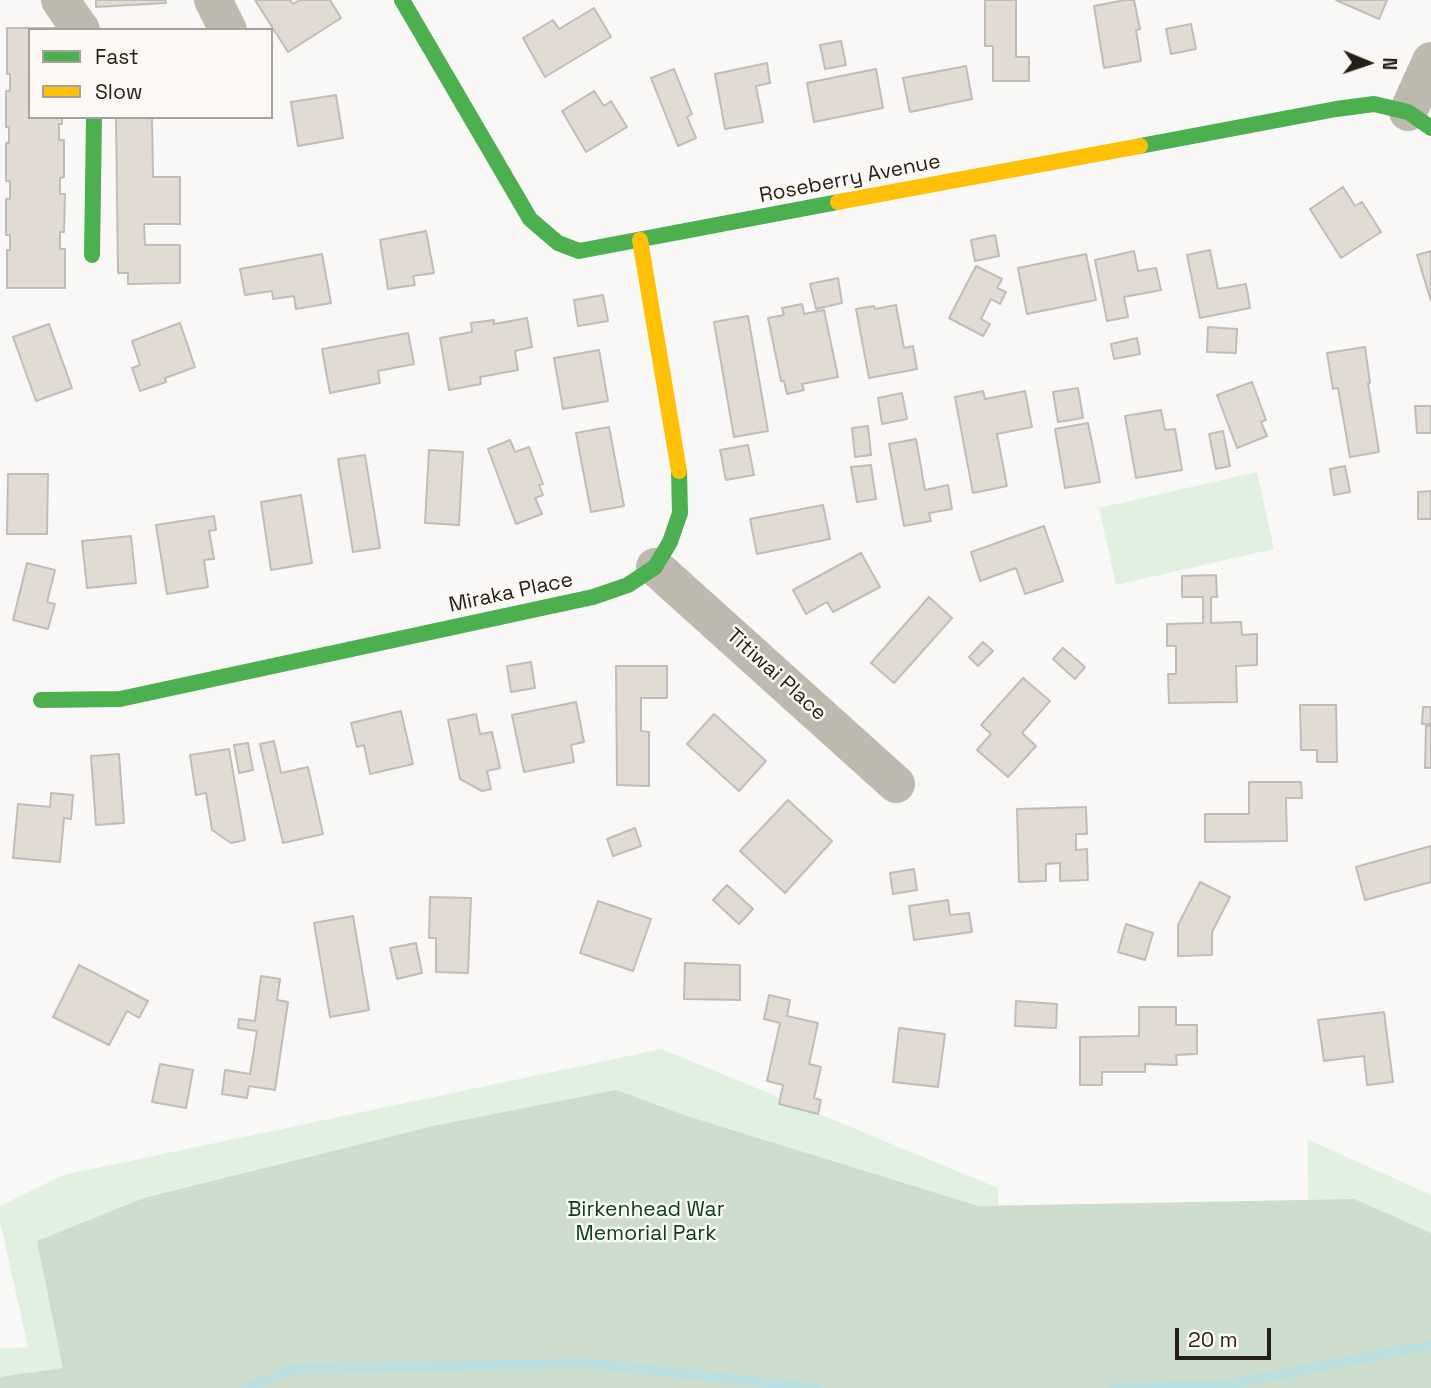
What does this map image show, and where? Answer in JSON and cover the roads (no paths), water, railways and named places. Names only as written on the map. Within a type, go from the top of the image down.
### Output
[{"type":"street","points":[[60,0],[79,28]]},
{"type":"street","points":[[213,0],[227,28]]},
{"type":"street","name":"Roseberry Avenue","points":[[402,0],[530,219],[558,243],[579,251],[1336,109],[1374,104],[1419,120]]},
{"type":"street","points":[[1419,120],[1431,61]]},
{"type":"street","points":[[92,255],[94,119]]},
{"type":"street","name":"Miraka Place","points":[[41,700],[120,699],[580,600],[628,585],[655,567],[670,542],[680,513],[679,468],[640,240]]},
{"type":"street","name":"Titiwai Place","points":[[655,567],[896,784]]},
{"type":"waterway","points":[[1114,1388],[1227,1385],[1431,1345]]},
{"type":"waterway","points":[[246,1388],[293,1369],[586,1363],[816,1388]]},
{"type":"park label","name":"Birkenhead War Memorial Park","points":[[646,1222]]}]
